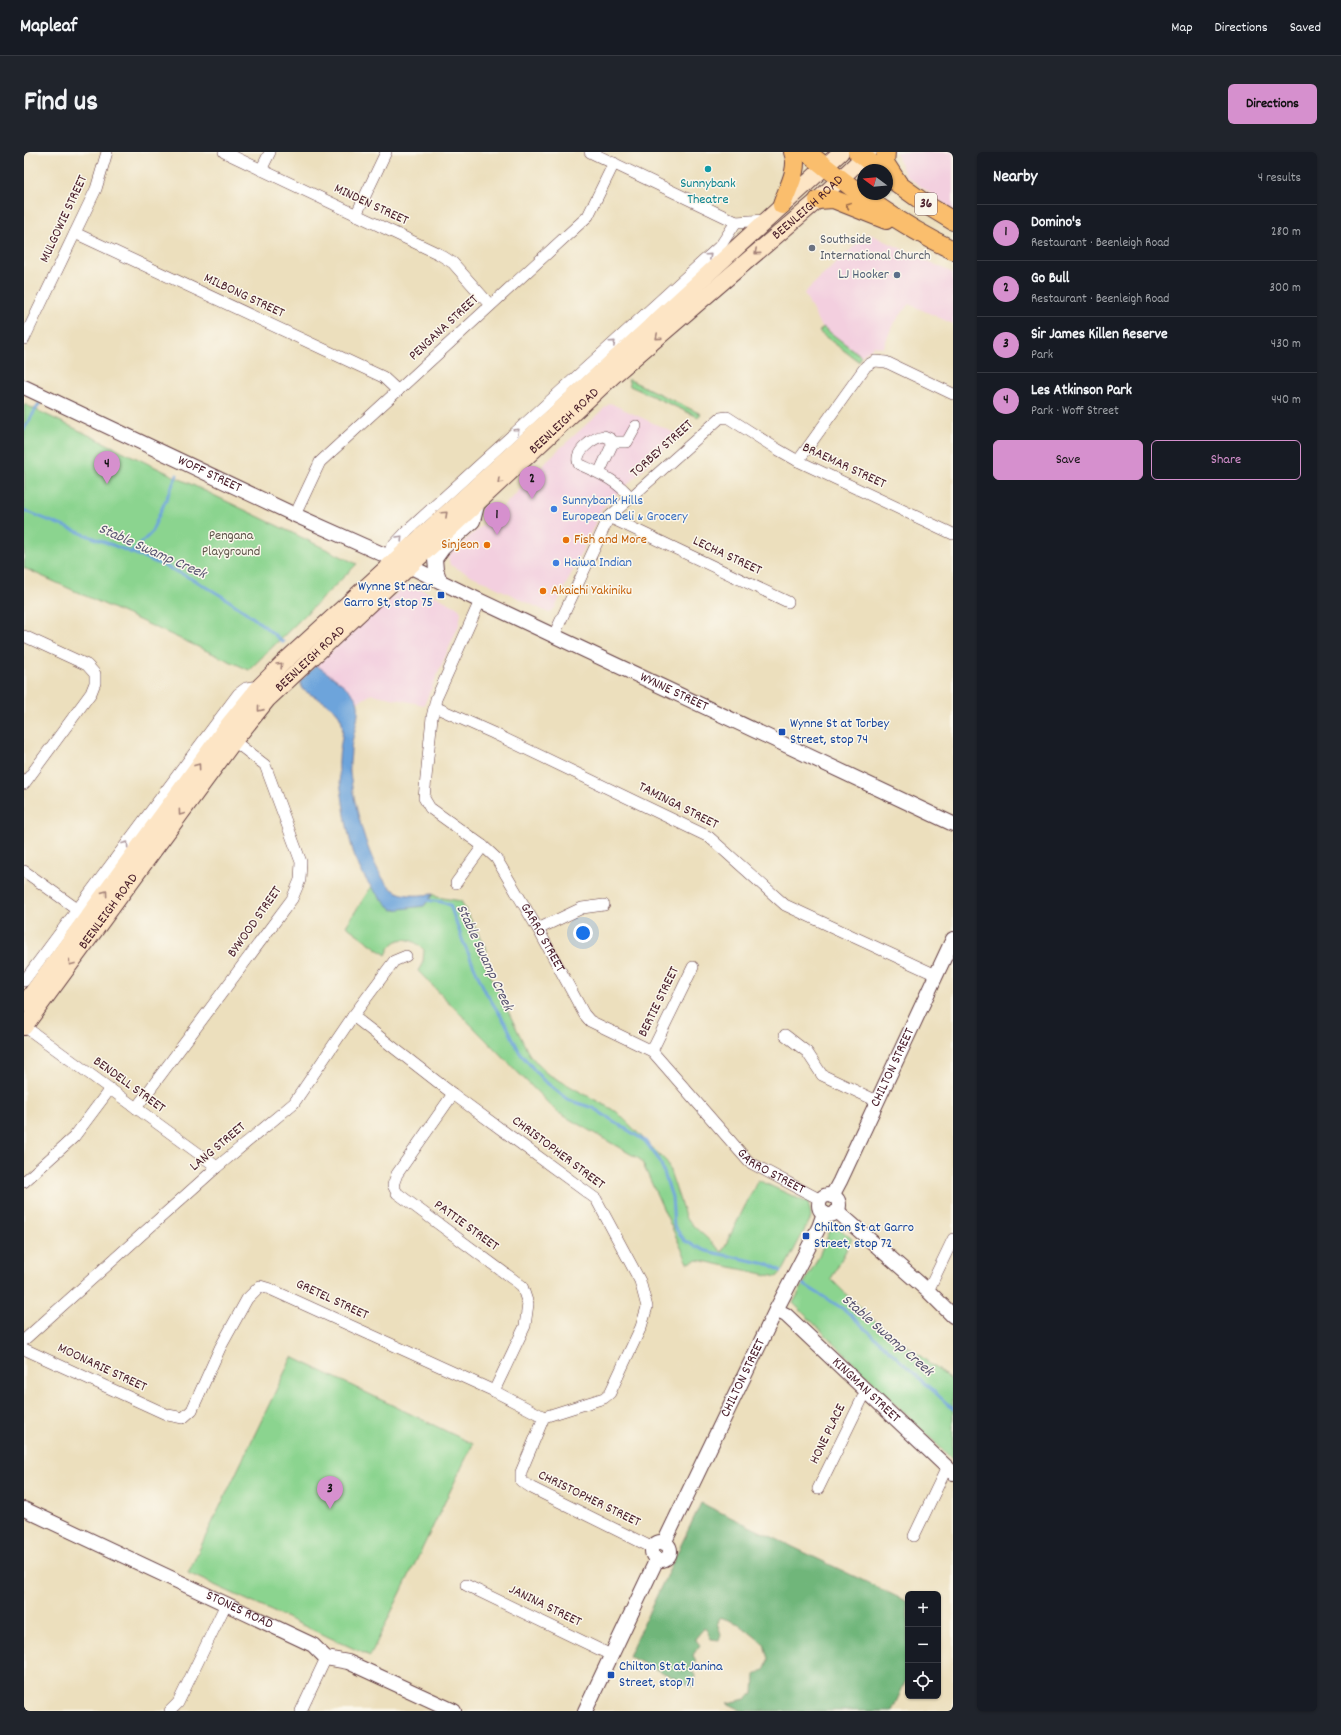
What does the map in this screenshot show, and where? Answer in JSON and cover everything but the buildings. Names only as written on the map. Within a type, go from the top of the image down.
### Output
[{"type":"main road","points":[[782,205],[793,176],[795,158],[793,152]]},
{"type":"main road","name":"36","points":[[806,152],[875,204],[911,228],[953,250]]},
{"type":"main road","name":"BEENLEIGH ROAD","points":[[24,1004],[225,730],[260,686],[284,662],[394,563],[765,220],[841,152]]},
{"type":"main road","points":[[885,164],[886,152]]},
{"type":"main road","points":[[863,154],[874,164]]},
{"type":"main road","name":"BEENLEIGH ROAD","points":[[24,1027],[88,917],[273,694],[394,563],[478,502],[613,376],[818,200],[841,179],[863,154]]},
{"type":"main road","name":"36","points":[[893,180],[953,222]]},
{"type":"main road","points":[[818,200],[833,199],[911,228]]},
{"type":"street","name":"MULGOWIE STREET","points":[[24,339],[96,189],[107,152]]},
{"type":"street","name":"MINDEN STREET","points":[[224,152],[439,254],[453,263],[490,305]]},
{"type":"street","points":[[261,170],[270,152]]},
{"type":"street","points":[[356,215],[386,152]]},
{"type":"street","points":[[590,152],[736,222],[765,220]]},
{"type":"street","name":"PENGANA STREET","points":[[295,515],[320,462],[588,216],[614,163]]},
{"type":"street","name":"BEENLEIGH ROAD","points":[[394,563],[391,548],[407,531],[721,245],[736,222]]},
{"type":"street","name":"MILBONG STREET","points":[[75,233],[383,377],[398,391]]},
{"type":"street","points":[[798,461],[866,366],[875,360],[886,362],[953,394]]},
{"type":"street","name":"WOFF STREET","points":[[24,387],[394,563]]},
{"type":"street","name":"BRAEMAR STREET","points":[[727,417],[798,461],[953,534]]},
{"type":"street","name":"TORBEY STREET","points":[[554,635],[609,517],[713,422],[720,418],[727,417]]},
{"type":"street","points":[[630,497],[621,486],[599,473],[578,464],[577,457],[582,450],[599,437],[604,436],[611,439],[613,442],[627,442],[636,426]]},
{"type":"street","points":[[599,473],[613,442]]},
{"type":"street","points":[[440,581],[436,570],[435,559],[443,548],[473,521],[478,502]]},
{"type":"street","name":"LECHA STREET","points":[[609,517],[788,602]]},
{"type":"street","name":"WYNNE STREET","points":[[394,563],[440,581],[953,824]]},
{"type":"street","name":"GARRO STREET","points":[[480,601],[436,699],[434,707],[424,798],[430,808],[483,846],[496,858],[538,929],[584,1014],[590,1021],[652,1051],[749,1162],[829,1205],[928,1291],[953,1316]]},
{"type":"street","points":[[24,636],[87,665],[95,674],[95,683],[91,693],[24,784]]},
{"type":"street","name":"TAMINGA STREET","points":[[434,707],[493,733],[709,836],[785,905],[936,975]]},
{"type":"street","name":"BYWOOD STREET","points":[[136,1108],[292,899],[300,880],[301,862],[265,765],[234,741]]},
{"type":"street","points":[[456,883],[483,846]]},
{"type":"street","points":[[24,871],[88,917]]},
{"type":"street","points":[[538,929],[582,908],[604,906]]},
{"type":"street","name":"BEENLEIGH ROAD","points":[[24,981],[88,917]]},
{"type":"street","name":"CHILTON STREET","points":[[585,1711],[658,1550],[776,1310],[819,1227],[953,940]]},
{"type":"street","name":"LANG STREET","points":[[24,1340],[217,1167],[294,1103],[353,1016],[394,961],[406,956]]},
{"type":"street","name":"BERTIE STREET","points":[[652,1051],[693,967]]},
{"type":"street","name":"CHRISTOPHER STREET","points":[[353,1016],[453,1094],[596,1199],[640,1281],[647,1307],[641,1327],[610,1393],[604,1398],[544,1417],[521,1472],[521,1481],[532,1488],[658,1550]]},
{"type":"street","name":"BENDELL STREET","points":[[24,1027],[217,1167]]},
{"type":"street","points":[[785,1035],[807,1052],[822,1075],[877,1101]]},
{"type":"street","points":[[24,1182],[74,1137],[110,1089]]},
{"type":"street","name":"PATTIE STREET","points":[[453,1094],[397,1174],[393,1185],[397,1193],[522,1286],[528,1304],[525,1326],[494,1391]]},
{"type":"street","points":[[928,1291],[953,1240]]},
{"type":"street","name":"GRETEL STREET","points":[[168,1415],[183,1418],[192,1410],[220,1348],[247,1299],[260,1286],[270,1289],[494,1391],[544,1417]]},
{"type":"street","name":"KINGMAN STREET","points":[[776,1310],[786,1315],[950,1470]]},
{"type":"street","name":"MOONARIE STREET","points":[[24,1349],[168,1415]]},
{"type":"street","name":"HONE PLACE","points":[[818,1489],[866,1391]]},
{"type":"street","points":[[914,1536],[950,1470]]},
{"type":"street","name":"STONES ROAD","points":[[24,1509],[313,1645],[326,1658]]},
{"type":"street","name":"JANINA STREET","points":[[466,1585],[611,1655]]},
{"type":"street","points":[[170,1711],[178,1703],[226,1604]]},
{"type":"street","points":[[301,1711],[326,1658],[348,1662],[446,1709]]},
{"type":"shaded area","points":[[896,152],[953,152],[953,210],[905,175]]},
{"type":"shaded area","points":[[868,233],[953,273],[953,324],[909,304],[893,325],[883,348],[874,346],[861,356],[820,325],[804,293]]},
{"type":"shaded area","points":[[610,403],[679,435],[602,509],[555,608],[549,613],[450,565],[448,556],[512,498],[530,478],[533,479],[545,462]]},
{"type":"shaded area","points":[[406,585],[415,586],[459,608],[461,613],[459,625],[424,705],[372,694],[358,702],[353,694],[336,679],[316,665]]},
{"type":"green space","points":[[823,327],[861,356],[858,361],[819,332]]},
{"type":"green space","points":[[628,379],[701,414],[698,417],[630,386]]},
{"type":"green space","name":"Pengana Playground","points":[[24,404],[357,564],[249,670],[24,568]]},
{"type":"green space","points":[[371,887],[377,894],[424,906],[433,894],[437,897],[461,901],[487,951],[480,954],[529,1054],[546,1073],[617,1112],[667,1162],[686,1219],[722,1252],[758,1180],[808,1203],[811,1218],[784,1269],[777,1277],[698,1260],[688,1263],[641,1160],[557,1112],[418,971],[423,962],[424,950],[418,944],[405,939],[397,941],[392,945],[386,955],[346,926]]},
{"type":"green space","points":[[835,1227],[839,1228],[852,1239],[831,1279],[868,1316],[953,1381],[953,1460],[793,1303],[816,1262],[830,1231]]},
{"type":"green space","points":[[292,1357],[473,1444],[370,1656],[188,1573]]},
{"type":"green space","points":[[701,1503],[905,1601],[905,1683],[892,1711],[743,1711],[727,1703],[746,1699],[754,1693],[755,1675],[765,1669],[768,1659],[764,1644],[739,1624],[720,1617],[717,1623],[721,1634],[719,1640],[711,1639],[705,1627],[695,1639],[700,1645],[693,1655],[696,1661],[689,1668],[695,1675],[693,1687],[628,1656]]},
{"type":"water","points":[[316,665],[345,686],[357,701],[358,718],[351,749],[350,773],[359,819],[371,856],[388,885],[397,892],[410,895],[433,894],[424,906],[393,910],[371,886],[357,861],[349,834],[339,776],[339,754],[343,731],[341,720],[336,711],[331,707],[322,700],[302,689],[300,682]]},
{"type":"waterway","points":[[24,429],[39,404]]},
{"type":"waterway","points":[[131,553],[151,533],[177,475]]},
{"type":"waterway","name":"Stable Swamp Creek","points":[[24,510],[143,557],[196,581],[235,604],[283,642]]},
{"type":"waterway","name":"Stable Swamp Creek","points":[[424,900],[442,902],[450,905],[462,939],[485,991],[507,1026],[520,1053],[542,1079],[568,1100],[593,1108],[645,1141],[660,1161],[672,1197],[674,1226],[685,1241],[706,1251],[771,1265],[781,1271]]},
{"type":"waterway","name":"Stable Swamp Creek","points":[[803,1284],[845,1310],[953,1409]]},
{"type":"place","name":"Sunnybank Theatre","points":[[708,169]]},
{"type":"place","name":"Southside International Church","points":[[812,248]]},
{"type":"place","name":"LJ Hooker","points":[[897,275]]},
{"type":"place","name":"Les Atkinson Park","points":[[107,484]]},
{"type":"place","name":"Go Bull","points":[[532,499]]},
{"type":"place","name":"Sunnybank Hills European Deli & Grocery","points":[[554,509]]},
{"type":"place","name":"Domino's","points":[[497,535]]},
{"type":"place","name":"Fish and More","points":[[566,540]]},
{"type":"place","name":"Sinjeon","points":[[487,545]]},
{"type":"place","name":"Haiwa Indian","points":[[556,563]]},
{"type":"place","name":"Akaichi Yakiniku","points":[[543,591]]},
{"type":"place","name":"Wynne St near Garro St, stop 75","points":[[441,595]]},
{"type":"place","name":"Wynne St at Torbey Street, stop 74","points":[[782,732]]},
{"type":"place","name":"Chilton St at Garro Street, stop 72","points":[[806,1236]]},
{"type":"place","name":"Sir James Killen Reserve","points":[[330,1509]]},
{"type":"place","name":"Chilton St at Janina Street, stop 71","points":[[611,1675]]}]
